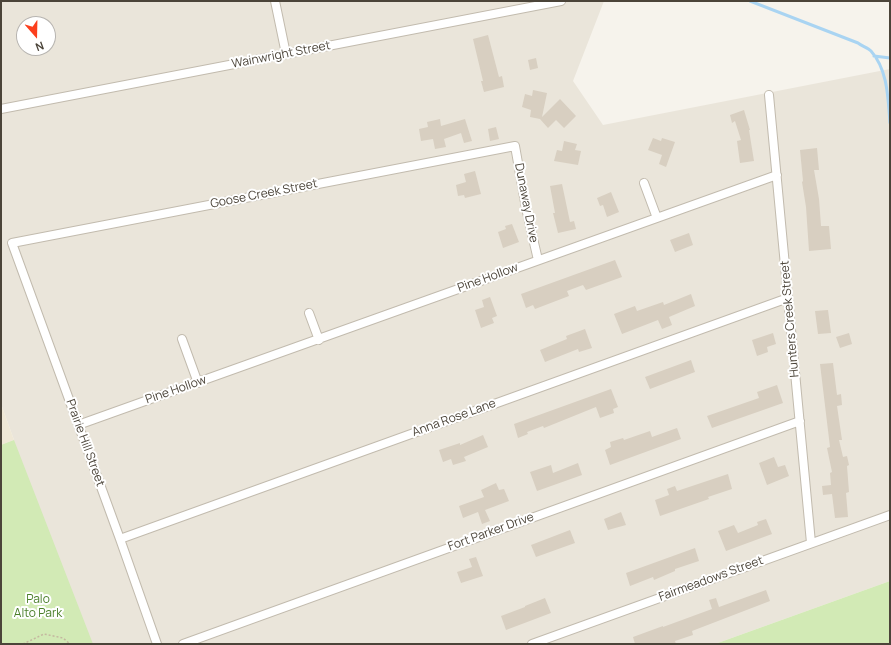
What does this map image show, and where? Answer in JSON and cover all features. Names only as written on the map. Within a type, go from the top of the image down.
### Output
[{"type":"street","points":[[275,1],[286,54]]},
{"type":"street","name":"Wainwright Street","points":[[1,109],[561,1]]},
{"type":"street","name":"Hunters Creek Street","points":[[769,95],[811,543]]},
{"type":"street","name":"Goose Creek Street","points":[[12,243],[515,146]]},
{"type":"street","name":"Dunaway Drive","points":[[515,146],[526,208],[538,260]]},
{"type":"street","name":"Pine Hollow","points":[[78,425],[777,175]]},
{"type":"street","points":[[644,182],[656,218]]},
{"type":"street","name":"Prairie Hill Street","points":[[12,243],[157,644]]},
{"type":"street","name":"Anna Rose Lane","points":[[120,539],[788,298]]},
{"type":"street","points":[[310,313],[319,340]]},
{"type":"street","points":[[182,339],[198,383]]},
{"type":"street","name":"Fort Parker Drive","points":[[183,644],[800,421]]},
{"type":"street","name":"Fairmeadows Street","points":[[532,644],[890,515]]},
{"type":"path","points":[[23,644],[44,634],[63,638],[70,644]]},
{"type":"shaded area","name":"Palo Alto Park","points":[[1,1],[604,1],[573,81],[603,125],[890,69],[890,581],[715,644],[1,644],[1,445],[14,440],[1,404]]},
{"type":"shaded area","points":[[1,404],[14,440],[1,445]]},
{"type":"green space","name":"Palo Alto Park","points":[[14,440],[93,644],[1,644],[1,445]]},
{"type":"green space","points":[[890,581],[890,644],[715,644]]},
{"type":"building","points":[[488,35],[499,77],[502,76],[504,87],[484,92],[481,81],[483,81],[473,39]]},
{"type":"building","points":[[536,58],[538,68],[530,70],[528,60]]},
{"type":"building","points":[[533,90],[547,93],[542,117],[560,99],[576,116],[564,128],[556,120],[548,128],[540,119],[530,117],[531,110],[522,107],[525,94],[532,96]]},
{"type":"building","points":[[744,110],[750,130],[754,161],[740,163],[737,141],[741,140],[735,121],[732,123],[730,115]]},
{"type":"building","points":[[440,119],[441,126],[465,119],[472,141],[464,143],[461,133],[444,139],[446,147],[435,149],[433,139],[421,141],[419,129],[428,127],[427,122]]},
{"type":"building","points":[[496,127],[499,139],[490,141],[488,129]]},
{"type":"building","points":[[653,138],[661,141],[662,138],[675,142],[666,167],[659,164],[662,155],[648,150]]},
{"type":"building","points":[[564,141],[577,144],[575,150],[581,151],[578,165],[554,161],[557,150],[562,151]]},
{"type":"building","points":[[817,148],[819,170],[814,170],[819,199],[821,226],[829,226],[831,249],[809,251],[800,150]]},
{"type":"building","points":[[475,171],[481,194],[465,198],[464,195],[458,196],[456,185],[466,182],[464,174]]},
{"type":"building","points":[[562,184],[570,222],[574,221],[576,229],[558,233],[553,213],[555,213],[550,186]]},
{"type":"building","points":[[611,192],[619,212],[607,217],[603,205],[600,206],[597,198]]},
{"type":"building","points":[[512,224],[519,242],[503,248],[498,232],[506,229],[505,226]]},
{"type":"building","points":[[689,233],[693,245],[675,252],[670,240]]},
{"type":"building","points":[[615,260],[622,277],[586,290],[583,285],[567,291],[569,296],[535,309],[533,305],[526,308],[521,294]]},
{"type":"building","points":[[691,294],[695,306],[669,317],[672,325],[662,329],[658,320],[622,334],[614,314],[635,306],[637,311],[663,302],[664,305]]},
{"type":"building","points":[[490,297],[497,316],[492,318],[494,323],[481,328],[475,310],[484,307],[482,300]]},
{"type":"building","points":[[828,310],[831,333],[818,334],[815,311]]},
{"type":"building","points":[[585,329],[592,348],[579,352],[578,349],[545,362],[540,350],[567,339],[566,336]]},
{"type":"building","points":[[773,333],[776,344],[767,347],[768,352],[757,356],[752,340]]},
{"type":"building","points":[[849,333],[852,344],[840,348],[836,337]]},
{"type":"building","points":[[691,360],[695,372],[650,389],[645,377]]},
{"type":"building","points":[[833,363],[837,395],[841,394],[842,405],[837,406],[842,440],[839,440],[843,457],[847,456],[849,465],[847,466],[849,492],[846,493],[848,517],[835,518],[832,494],[823,495],[822,486],[831,485],[830,473],[832,472],[827,448],[830,447],[820,364]]},
{"type":"building","points":[[777,385],[783,403],[712,428],[707,416],[759,398],[757,392]]},
{"type":"building","points":[[611,389],[618,407],[613,409],[614,413],[600,418],[596,407],[544,428],[543,426],[527,432],[528,434],[518,438],[514,424]]},
{"type":"building","points":[[677,428],[681,439],[610,465],[605,450],[611,447],[610,442],[623,438],[624,440],[650,431],[652,437]]},
{"type":"building","points":[[483,435],[488,447],[464,457],[466,461],[453,465],[451,459],[443,462],[439,450],[460,443],[460,445]]},
{"type":"building","points":[[774,457],[778,467],[785,465],[789,476],[767,485],[759,463]]},
{"type":"building","points":[[578,463],[582,475],[537,491],[530,472],[551,465],[553,473]]},
{"type":"building","points":[[728,474],[732,489],[708,497],[709,499],[660,516],[655,500],[669,495],[667,489],[675,486],[677,491]]},
{"type":"building","points":[[496,483],[499,490],[504,489],[509,501],[485,510],[490,521],[482,524],[478,512],[463,518],[459,506],[484,497],[481,490]]},
{"type":"building","points":[[621,512],[626,525],[608,530],[604,519]]},
{"type":"building","points":[[766,519],[772,534],[726,551],[718,531],[734,525],[738,533],[758,525],[757,522]]},
{"type":"building","points":[[570,530],[575,543],[536,557],[531,545]]},
{"type":"building","points":[[695,548],[699,561],[675,569],[675,571],[654,580],[653,577],[630,586],[626,573]]},
{"type":"building","points":[[476,557],[483,576],[461,583],[457,572],[472,567],[469,559]]},
{"type":"building","points":[[766,590],[770,601],[692,631],[693,635],[675,641],[676,644],[635,644],[633,637],[712,609],[709,600],[716,598],[719,607]]},
{"type":"building","points":[[545,598],[551,613],[506,630],[501,616]]},
{"type":"waterway","points":[[750,1],[858,43],[871,51],[877,59],[884,76],[888,95],[890,123]]},
{"type":"waterway","points":[[874,56],[890,58]]}]
